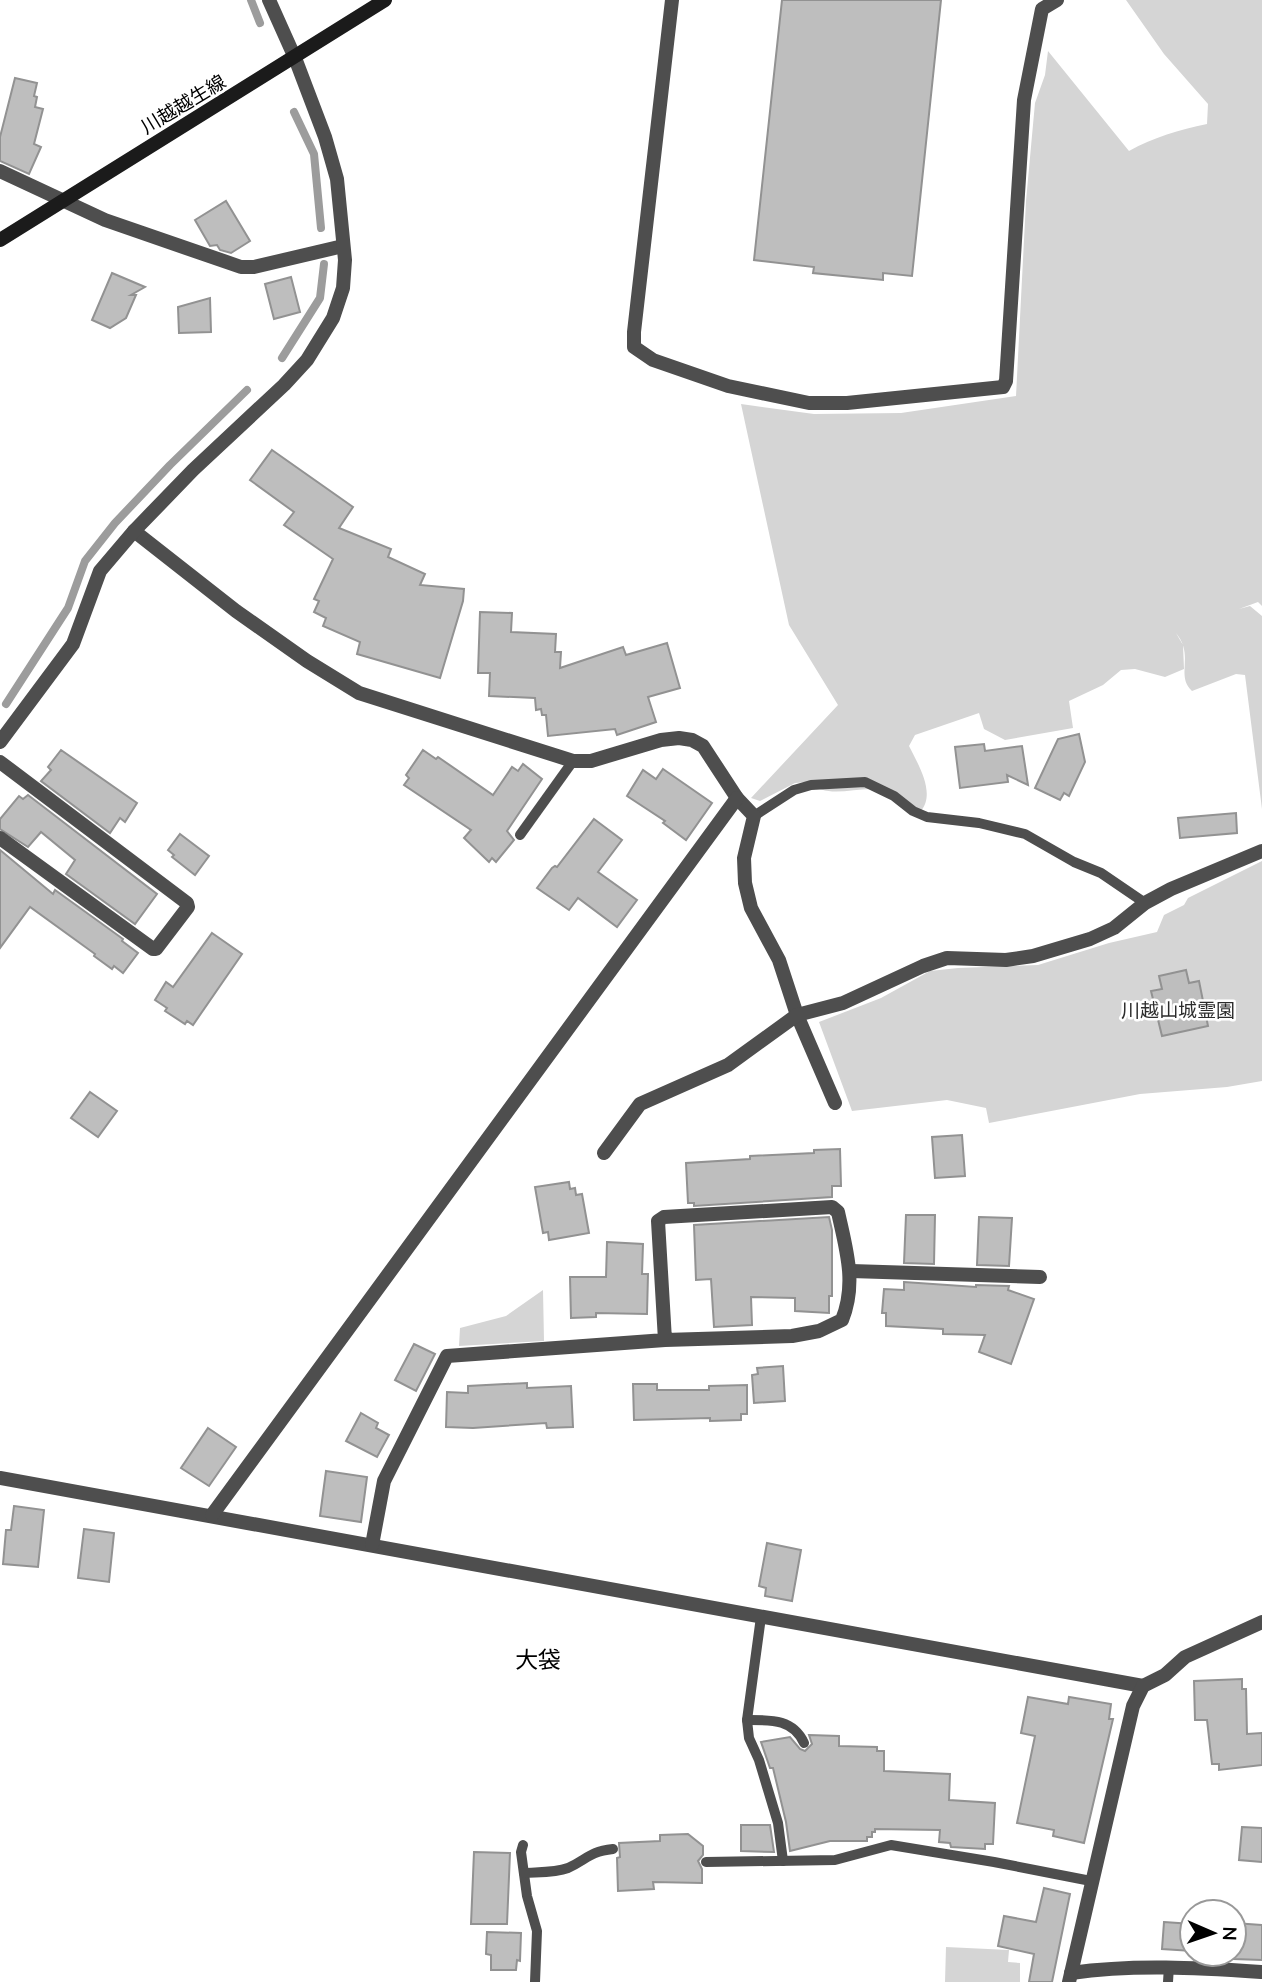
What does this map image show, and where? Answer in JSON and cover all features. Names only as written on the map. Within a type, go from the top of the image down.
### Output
[{"type":"main road","name":"川越越生線","points":[[0,240],[385,0]]},
{"type":"street","points":[[0,743],[73,644],[100,571],[193,470],[285,385],[307,360],[333,318],[343,288],[343,246],[337,179],[325,137],[295,58],[269,0]]},
{"type":"street","points":[[672,0],[634,347],[653,360],[728,386],[810,403],[847,403],[1003,387],[1006,381],[1024,100],[1042,9],[1057,0]]},
{"type":"street","points":[[0,170],[105,220],[241,267],[254,267],[343,246]]},
{"type":"street","points":[[134,531],[236,611],[307,661],[359,693],[573,761],[590,761],[661,740],[679,738],[692,740],[703,746],[737,798],[754,816],[744,858],[745,883],[751,908],[779,960],[797,1015],[835,1103]]},
{"type":"street","points":[[0,717],[12,728]]},
{"type":"street","points":[[0,762],[187,903],[188,907],[156,949],[153,949],[0,838]]},
{"type":"street","points":[[212,1515],[737,798]]},
{"type":"street","points":[[604,1153],[640,1104],[729,1065],[797,1015],[843,1003],[923,966],[947,958],[1006,960],[1032,956],[1090,939],[1114,928],[1145,904],[1171,889],[1262,851]]},
{"type":"street","points":[[372,1545],[384,1481],[447,1356],[665,1340],[755,1338],[819,1331],[842,1320],[849,1302],[851,1270],[838,1212],[832,1207],[664,1217],[658,1221],[665,1340]]},
{"type":"street","points":[[851,1270],[1040,1277]]},
{"type":"street","points":[[0,1478],[1143,1686],[1165,1675],[1185,1657],[1202,1647],[1262,1622]]},
{"type":"street","points":[[1143,1686],[1133,1706],[1070,1978],[1121,1967],[1169,1966],[1262,1972]]},
{"type":"lane","points":[[520,835],[573,761]]},
{"type":"lane","points":[[754,816],[794,790],[821,784],[865,782],[894,796],[913,811],[926,817],[979,823],[1026,834],[1074,862],[1101,873],[1145,904]]},
{"type":"lane","points":[[761,1617],[747,1720],[749,1738],[759,1760],[778,1823],[783,1861]]},
{"type":"lane","points":[[747,1720],[775,1721],[791,1725],[804,1743]]},
{"type":"lane","points":[[523,1845],[521,1852],[527,1896],[537,1931],[535,1982]]},
{"type":"lane","points":[[706,1862],[835,1860],[891,1845],[1091,1881]]},
{"type":"lane","points":[[524,1873],[561,1870],[590,1853],[613,1849]]},
{"type":"lane","points":[[1168,1982],[1169,1966]]},
{"type":"green space","points":[[1126,0],[1262,0],[1262,606],[1258,602],[1239,609],[1250,606],[1262,616],[1262,809],[1245,675],[1236,674],[1192,691],[1185,678],[1183,646],[1184,669],[1165,677],[1135,669],[1121,670],[1103,685],[1069,701],[1073,728],[1005,740],[984,729],[979,713],[915,735],[909,746],[924,778],[927,796],[921,811],[888,791],[826,791],[807,782],[795,783],[760,801],[751,798],[838,705],[789,625],[741,404],[814,414],[901,413],[1016,396],[1026,201],[1035,103],[1045,75],[1048,51],[1129,151],[1167,134],[1207,124],[1208,104],[1164,54]]},
{"type":"green space","name":"川越山城霊園","points":[[1262,861],[1262,1081],[1227,1087],[1140,1094],[989,1123],[986,1108],[947,1100],[852,1111],[819,1022],[881,998],[930,971],[1038,965],[1109,943],[1157,932],[1164,915],[1184,905],[1188,898]]},
{"type":"green space","points":[[543,1290],[544,1341],[459,1346],[460,1328],[506,1316]]},
{"type":"green space","points":[[946,1947],[1009,1950],[1008,1962],[1020,1963],[1020,1982],[945,1982]]},
{"type":"building","points":[[782,0],[941,0],[912,276],[883,273],[883,280],[813,273],[814,267],[754,260]]},
{"type":"building","points":[[15,78],[37,83],[35,107],[43,109],[34,144],[41,147],[29,174],[0,161],[0,137]]},
{"type":"building","points":[[226,201],[250,241],[231,253],[220,250],[217,245],[210,246],[195,220]]},
{"type":"building","points":[[112,273],[145,287],[131,295],[136,295],[126,318],[110,328],[92,320]]},
{"type":"building","points":[[291,277],[300,312],[274,319],[265,284]]},
{"type":"building","points":[[210,298],[211,332],[179,333],[178,307]]},
{"type":"building","points":[[272,450],[353,507],[339,528],[391,549],[388,557],[425,574],[420,585],[464,589],[463,601],[440,678],[357,654],[360,642],[323,626],[326,618],[314,612],[319,601],[314,599],[333,559],[284,525],[294,512],[250,480]]},
{"type":"building","points":[[480,612],[512,613],[511,632],[556,634],[555,652],[561,652],[560,668],[623,647],[626,655],[667,643],[680,688],[648,697],[656,722],[617,735],[615,729],[548,736],[546,715],[542,715],[541,709],[536,710],[535,698],[489,696],[490,673],[478,673]]},
{"type":"building","points":[[1079,734],[1085,762],[1069,796],[1064,793],[1060,800],[1035,788],[1058,739]]},
{"type":"building","points":[[984,744],[985,751],[1022,746],[1028,785],[1007,775],[1008,782],[960,788],[955,747]]},
{"type":"building","points":[[61,750],[137,803],[125,822],[120,818],[110,833],[41,781],[51,770],[48,767]]},
{"type":"building","points":[[423,750],[436,759],[438,757],[493,795],[512,767],[518,771],[523,764],[542,779],[507,831],[514,840],[496,862],[492,858],[489,862],[464,838],[471,830],[404,785],[409,778],[406,775]]},
{"type":"building","points":[[663,769],[712,803],[686,840],[663,823],[665,821],[627,796],[643,770],[656,779]]},
{"type":"building","points":[[28,795],[157,894],[135,924],[66,874],[75,860],[41,832],[28,847],[0,829],[0,819],[19,796],[23,799]]},
{"type":"building","points":[[1236,813],[1237,833],[1180,838],[1178,818]]},
{"type":"building","points":[[594,819],[622,840],[598,872],[637,900],[617,927],[578,898],[569,910],[537,888]]},
{"type":"building","points":[[180,834],[209,856],[195,875],[172,857],[174,855],[168,850]]},
{"type":"building","points":[[0,850],[53,894],[55,890],[138,953],[123,973],[114,966],[112,969],[30,907],[0,948]]},
{"type":"building","points":[[212,933],[242,954],[193,1025],[187,1021],[185,1024],[165,1011],[167,1008],[155,1000],[166,982],[173,987]]},
{"type":"building","points":[[1186,970],[1189,983],[1199,981],[1208,1026],[1162,1036],[1151,991],[1162,989],[1159,976]]},
{"type":"building","points":[[90,1092],[117,1111],[98,1137],[71,1118]]},
{"type":"building","points":[[962,1135],[965,1176],[935,1178],[932,1137]]},
{"type":"building","points":[[840,1149],[841,1186],[832,1186],[832,1197],[694,1206],[694,1203],[688,1203],[686,1163]]},
{"type":"building","points":[[569,1182],[570,1189],[575,1188],[576,1195],[582,1194],[589,1233],[549,1240],[548,1232],[543,1233],[535,1187]]},
{"type":"building","points":[[906,1215],[935,1215],[934,1264],[904,1263]]},
{"type":"building","points":[[829,1217],[832,1230],[832,1296],[829,1296],[829,1313],[795,1311],[795,1298],[751,1297],[752,1325],[714,1327],[711,1279],[696,1280],[694,1225]]},
{"type":"building","points":[[979,1217],[1012,1218],[1009,1266],[977,1265]]},
{"type":"building","points":[[607,1242],[643,1244],[642,1274],[648,1274],[647,1314],[596,1313],[596,1317],[571,1318],[570,1277],[606,1277]]},
{"type":"building","points":[[904,1282],[976,1287],[1009,1286],[1008,1290],[1034,1299],[1011,1364],[979,1352],[985,1335],[943,1334],[943,1329],[886,1326],[886,1313],[882,1313],[884,1289],[904,1290]]},
{"type":"building","points":[[414,1344],[435,1354],[416,1391],[395,1380]]},
{"type":"building","points":[[783,1366],[785,1401],[754,1403],[752,1375],[758,1374],[757,1368]]},
{"type":"building","points":[[527,1383],[527,1388],[571,1386],[573,1427],[547,1428],[546,1423],[446,1427],[447,1392],[468,1393],[468,1386]]},
{"type":"building","points":[[633,1384],[657,1384],[657,1390],[709,1390],[709,1386],[747,1385],[747,1414],[741,1414],[741,1420],[634,1420]]},
{"type":"building","points":[[361,1413],[378,1423],[376,1428],[389,1435],[377,1457],[346,1441]]},
{"type":"building","points":[[208,1428],[236,1447],[209,1486],[181,1468]]},
{"type":"building","points":[[326,1471],[367,1477],[361,1522],[320,1516]]},
{"type":"building","points":[[14,1506],[44,1510],[38,1567],[3,1564],[6,1530],[11,1530]]},
{"type":"building","points":[[84,1529],[114,1533],[109,1582],[78,1578]]},
{"type":"building","points":[[767,1543],[801,1550],[792,1601],[765,1596],[766,1588],[759,1586]]},
{"type":"building","points":[[1242,1679],[1242,1689],[1246,1689],[1247,1734],[1262,1733],[1262,1765],[1219,1770],[1219,1764],[1212,1764],[1207,1720],[1195,1720],[1194,1681]]},
{"type":"building","points":[[1028,1697],[1068,1704],[1069,1697],[1111,1704],[1109,1719],[1113,1719],[1084,1843],[1053,1836],[1054,1830],[1017,1823],[1035,1736],[1021,1733]]},
{"type":"building","points":[[809,1735],[839,1736],[839,1746],[877,1747],[877,1751],[884,1751],[884,1771],[950,1774],[949,1800],[995,1803],[993,1844],[985,1844],[985,1849],[951,1847],[950,1843],[939,1842],[940,1830],[875,1829],[872,1837],[867,1837],[867,1841],[830,1841],[790,1851],[773,1768],[770,1768],[761,1742],[790,1737],[805,1751],[812,1744]]},
{"type":"building","points":[[741,1825],[770,1825],[774,1852],[741,1851]]},
{"type":"building","points":[[1242,1827],[1262,1828],[1262,1862],[1239,1860]]},
{"type":"building","points":[[688,1834],[703,1846],[703,1855],[698,1861],[702,1869],[702,1883],[653,1882],[654,1889],[618,1891],[619,1843],[660,1841],[660,1835]]},
{"type":"building","points":[[474,1852],[510,1853],[507,1924],[471,1924]]},
{"type":"building","points":[[1044,1888],[1070,1894],[1052,1982],[1029,1982],[1034,1954],[998,1946],[1004,1916],[1036,1922]]},
{"type":"building","points":[[1164,1922],[1178,1923],[1178,1950],[1162,1949]]},
{"type":"building","points":[[1248,1924],[1262,1925],[1262,1960],[1248,1960]]},
{"type":"building","points":[[487,1932],[521,1933],[520,1961],[517,1960],[516,1970],[491,1970],[491,1955],[486,1954]]},
{"type":"waterway","points":[[251,0],[260,23]]},
{"type":"waterway","points":[[294,112],[314,154],[321,228]]},
{"type":"waterway","points":[[282,358],[320,298],[324,264]]},
{"type":"waterway","points":[[6,704],[68,608],[85,561],[115,523],[247,390]]},
{"type":"district","name":"大袋","points":[[538,1660]]}]
